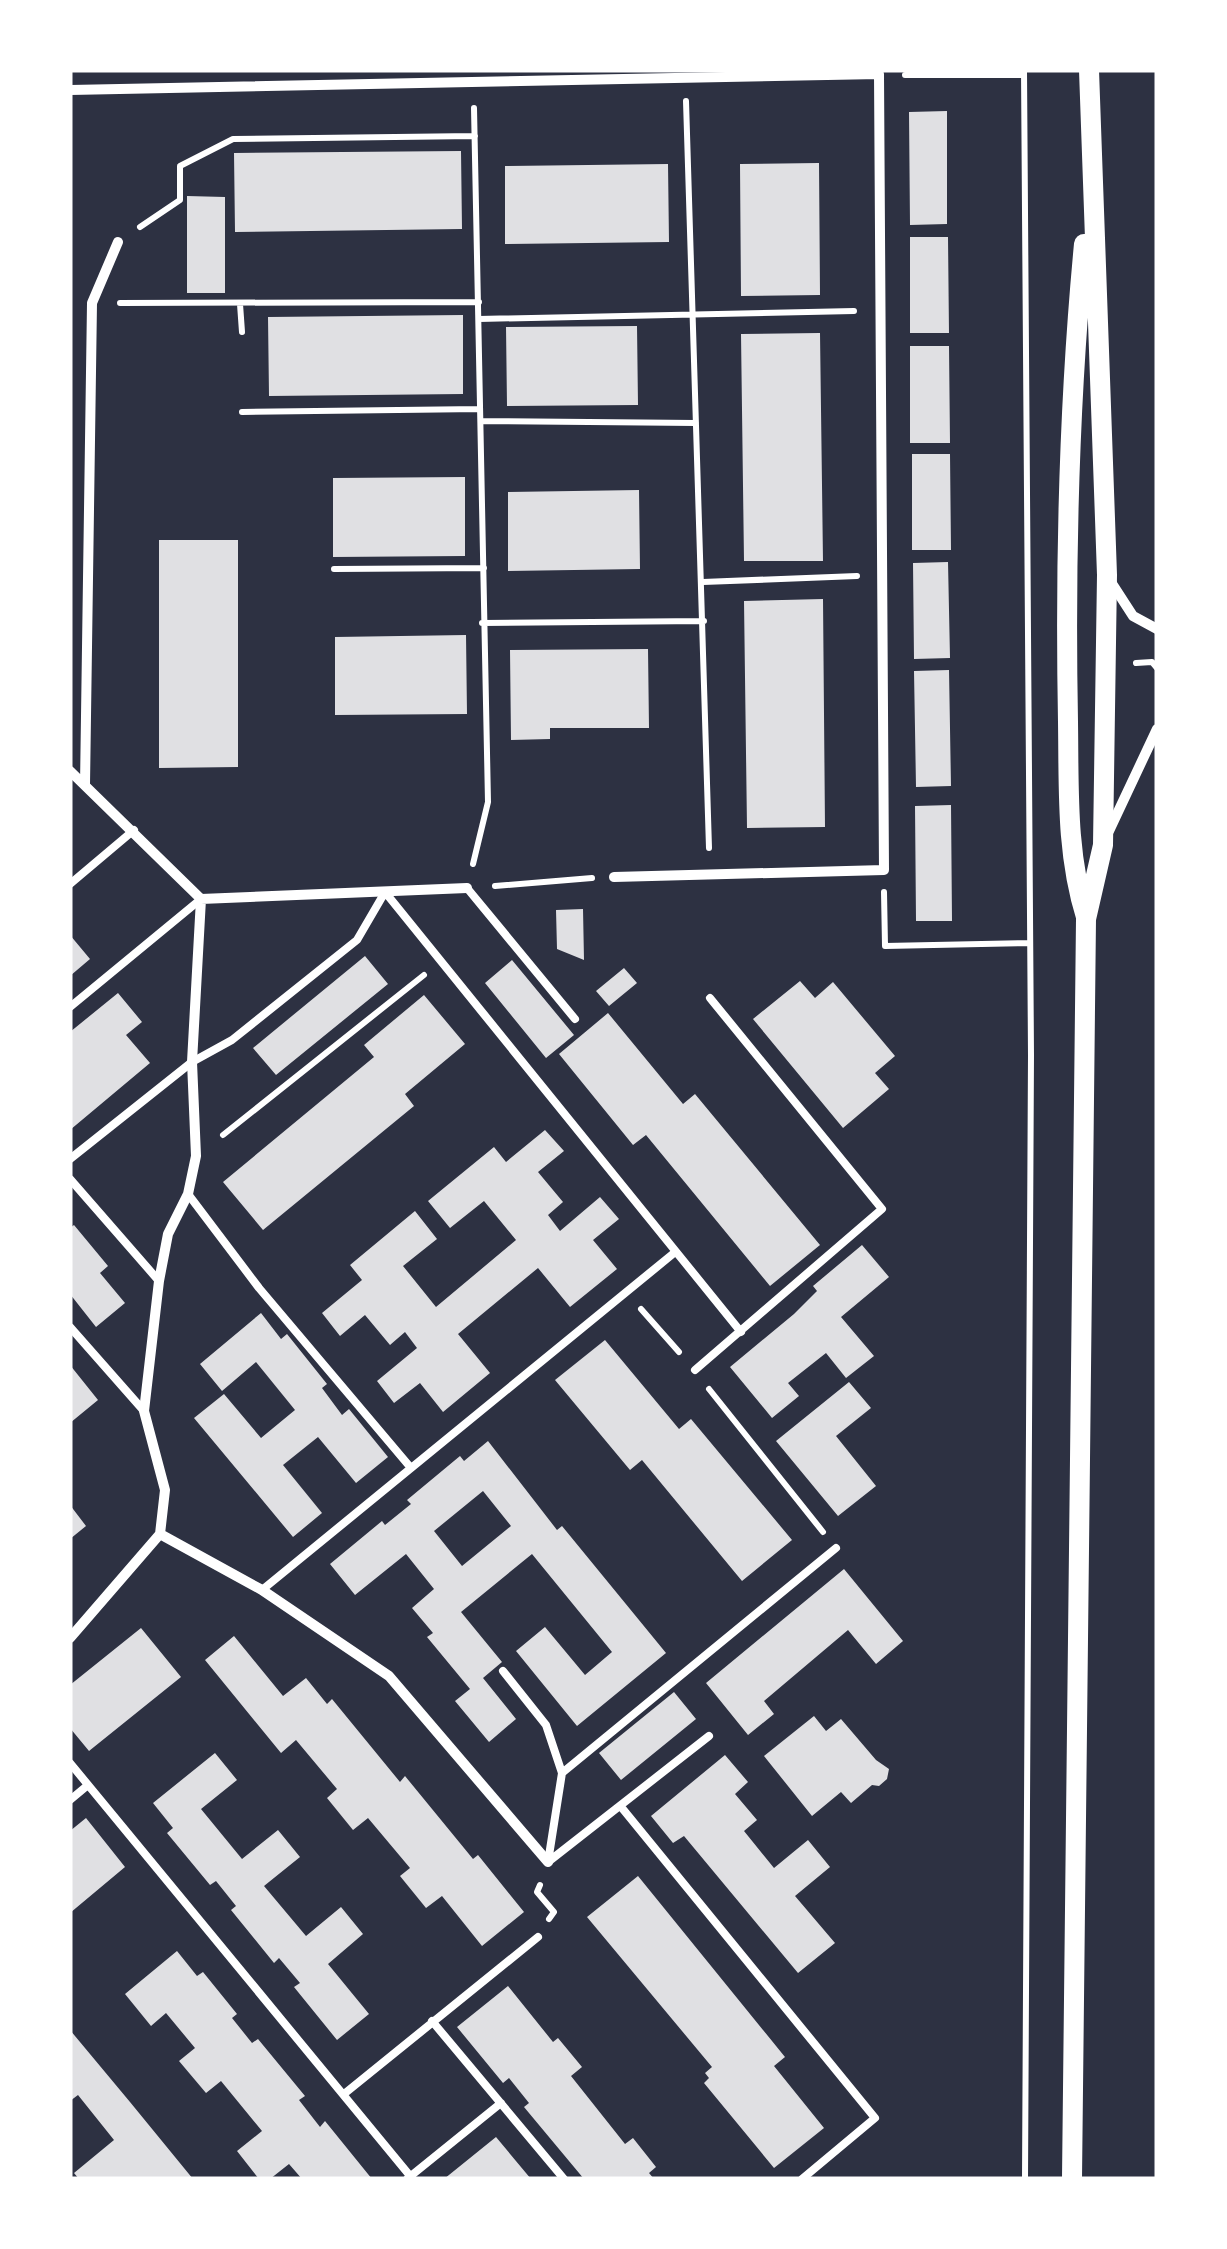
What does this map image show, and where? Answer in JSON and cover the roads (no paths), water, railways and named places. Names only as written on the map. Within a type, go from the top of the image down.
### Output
[{"type":"main road","points":[[1072,2179],[1086,919],[1103,845],[1107,576],[1089,70]]},
{"type":"main road","points":[[1086,919],[1071,871],[1067,666],[1072,372],[1092,163]]},
{"type":"street","points":[[70,90],[879,74],[884,870],[614,877]]},
{"type":"street","points":[[85,785],[92,303],[118,242]]},
{"type":"street","points":[[1107,576],[1133,616],[1157,629]]},
{"type":"street","points":[[1103,845],[1157,729]]},
{"type":"street","points":[[70,771],[201,899],[192,1062],[196,1156],[188,1194],[168,1234],[144,1411],[164,1490],[160,1534],[70,1638]]},
{"type":"street","points":[[201,899],[467,888]]},
{"type":"street","points":[[160,1534],[262,1590],[389,1676],[548,1862]]},
{"type":"lane","points":[[70,884],[134,830]]},
{"type":"lane","points":[[467,888],[576,1020]]},
{"type":"lane","points":[[70,1159],[192,1062],[232,1040],[357,940],[386,892],[741,1332]]},
{"type":"lane","points":[[70,1008],[201,899]]},
{"type":"lane","points":[[694,1370],[882,1209],[710,998]]},
{"type":"lane","points":[[70,1179],[159,1281]]},
{"type":"lane","points":[[188,1194],[260,1288],[411,1468]]},
{"type":"lane","points":[[262,1590],[674,1253]]},
{"type":"lane","points":[[70,1327],[144,1411]]},
{"type":"lane","points":[[562,1773],[836,1548]]},
{"type":"lane","points":[[70,1616],[80,1627]]},
{"type":"lane","points":[[503,1672],[546,1725],[562,1773],[548,1862]]},
{"type":"lane","points":[[548,1862],[622,1808],[709,1736]]},
{"type":"lane","points":[[70,1763],[409,2178],[502,2103]]},
{"type":"lane","points":[[70,1800],[88,1785]]},
{"type":"lane","points":[[622,1808],[875,2118],[802,2179]]},
{"type":"lane","points":[[344,2094],[538,1937]]},
{"type":"lane","points":[[432,2021],[564,2179]]}]
